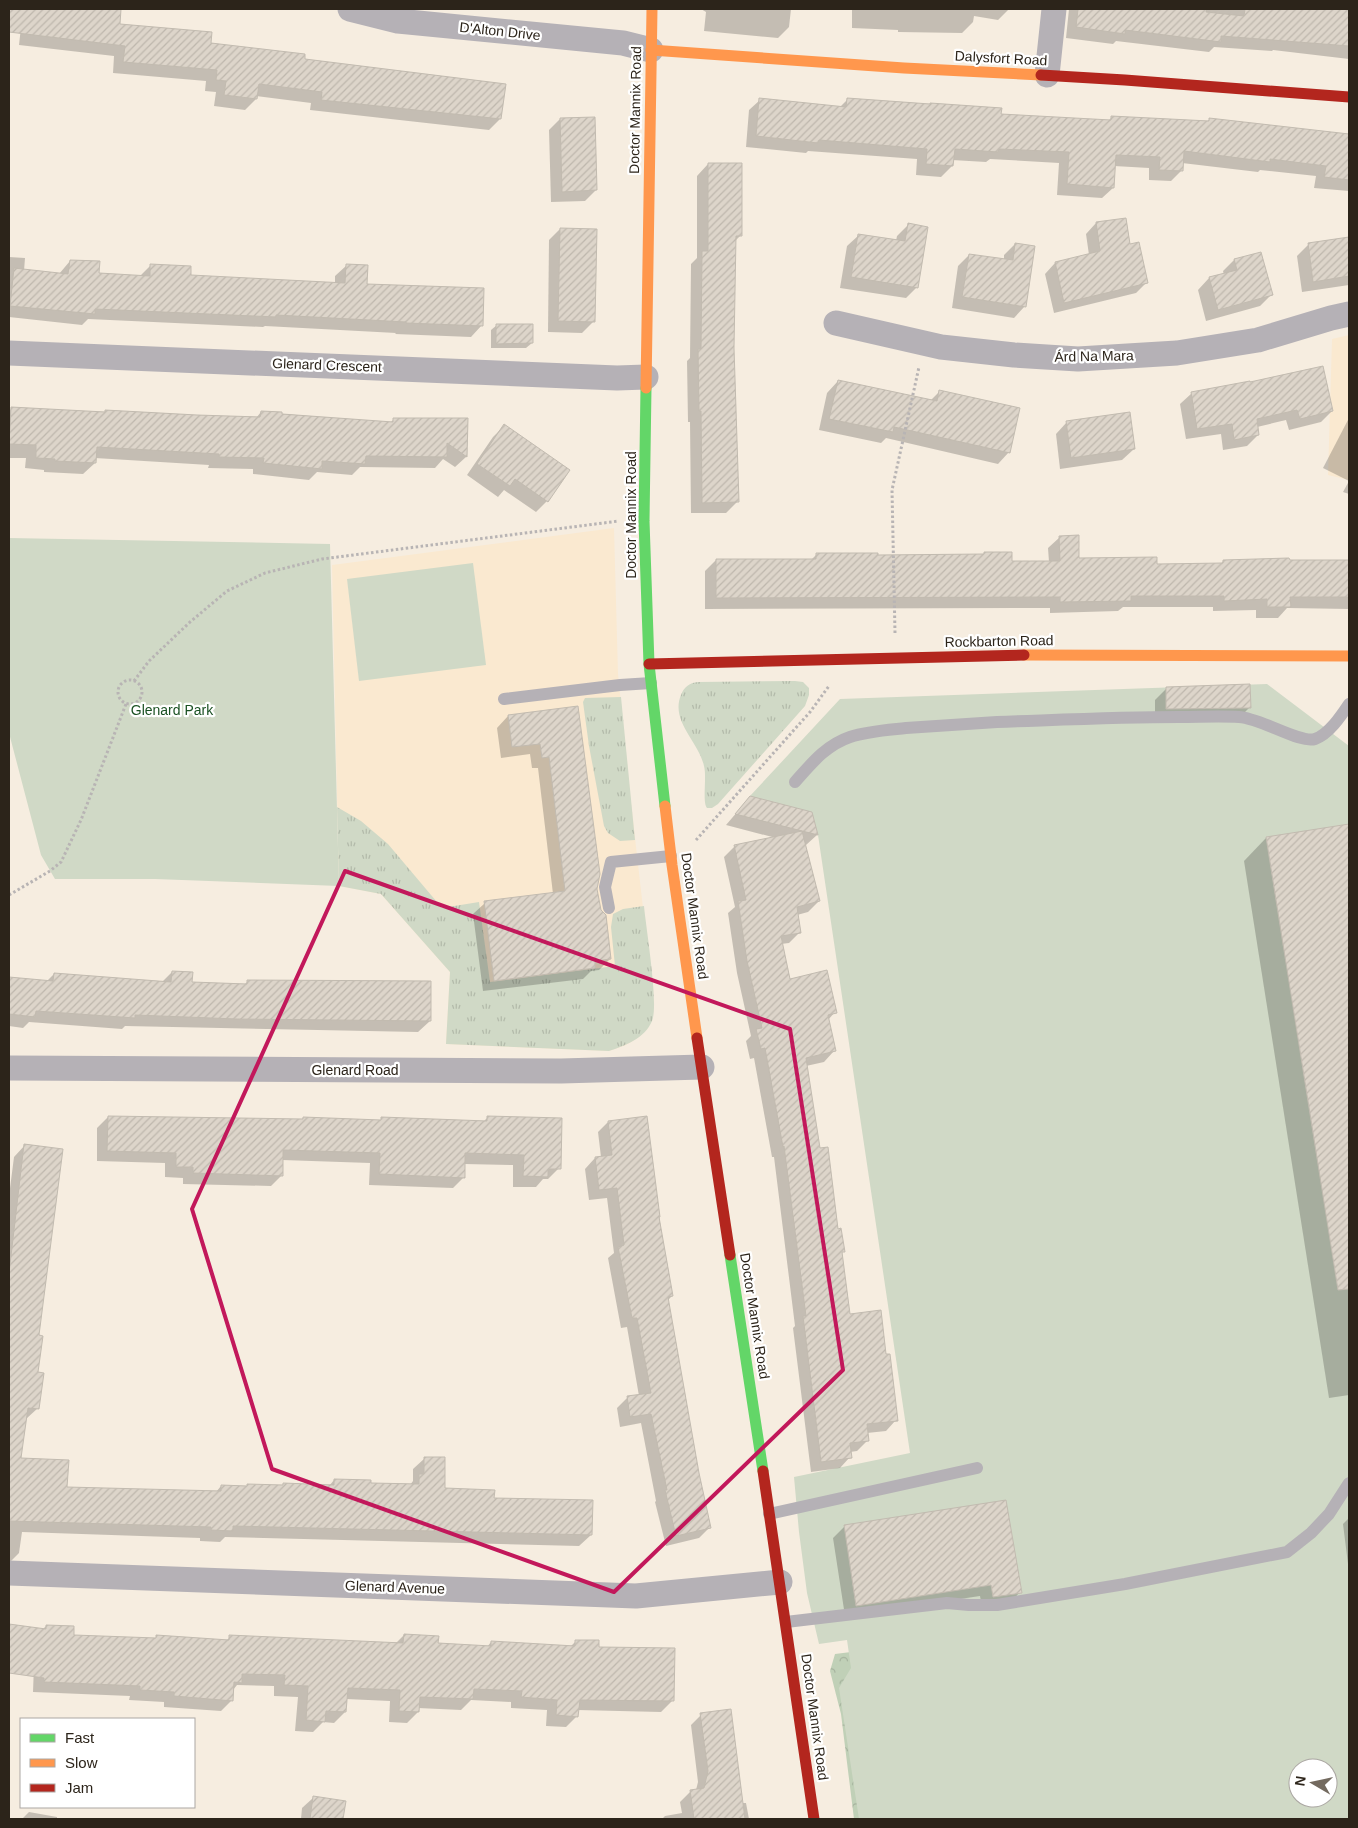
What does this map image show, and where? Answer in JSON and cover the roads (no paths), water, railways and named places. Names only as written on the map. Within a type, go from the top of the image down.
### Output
[{"type":"street","name":"D'Alton Drive","points":[[350,9],[398,22],[624,44],[651,50]]},
{"type":"street","name":"Doctor Mannix Road","points":[[652,9],[644,521],[649,664],[671,856],[814,1819]]},
{"type":"street","points":[[1047,75],[1054,9]]},
{"type":"street","name":"Dalysfort Road","points":[[651,50],[886,67],[1047,75],[1349,97]]},
{"type":"street","name":"Árd Na Mara","points":[[836,323],[941,347],[1014,355],[1078,359],[1177,353],[1258,340],[1349,314]]},
{"type":"street","name":"Glenard Crescent","points":[[9,354],[618,378],[646,377]]},
{"type":"street","name":"Rockbarton Road","points":[[649,664],[1031,655],[1349,656]]},
{"type":"street","name":"Glenard Road","points":[[9,1068],[561,1070],[702,1067]]},
{"type":"street","name":"Glenard Avenue","points":[[9,1574],[636,1596],[780,1582]]},
{"type":"lane","points":[[504,699],[651,683]]},
{"type":"lane","points":[[795,782],[825,750],[835,743],[872,731],[944,725],[1104,718],[1242,717],[1306,740],[1315,739],[1325,733],[1349,704]]},
{"type":"lane","points":[[609,908],[605,887],[611,862],[671,856]]},
{"type":"lane","points":[[769,1514],[977,1468]]},
{"type":"lane","points":[[786,1622],[947,1603],[969,1605],[997,1604],[1125,1584],[1287,1552],[1329,1514],[1349,1483]]},
{"type":"park label","name":"Glenard Park","points":[[172,710]]}]
